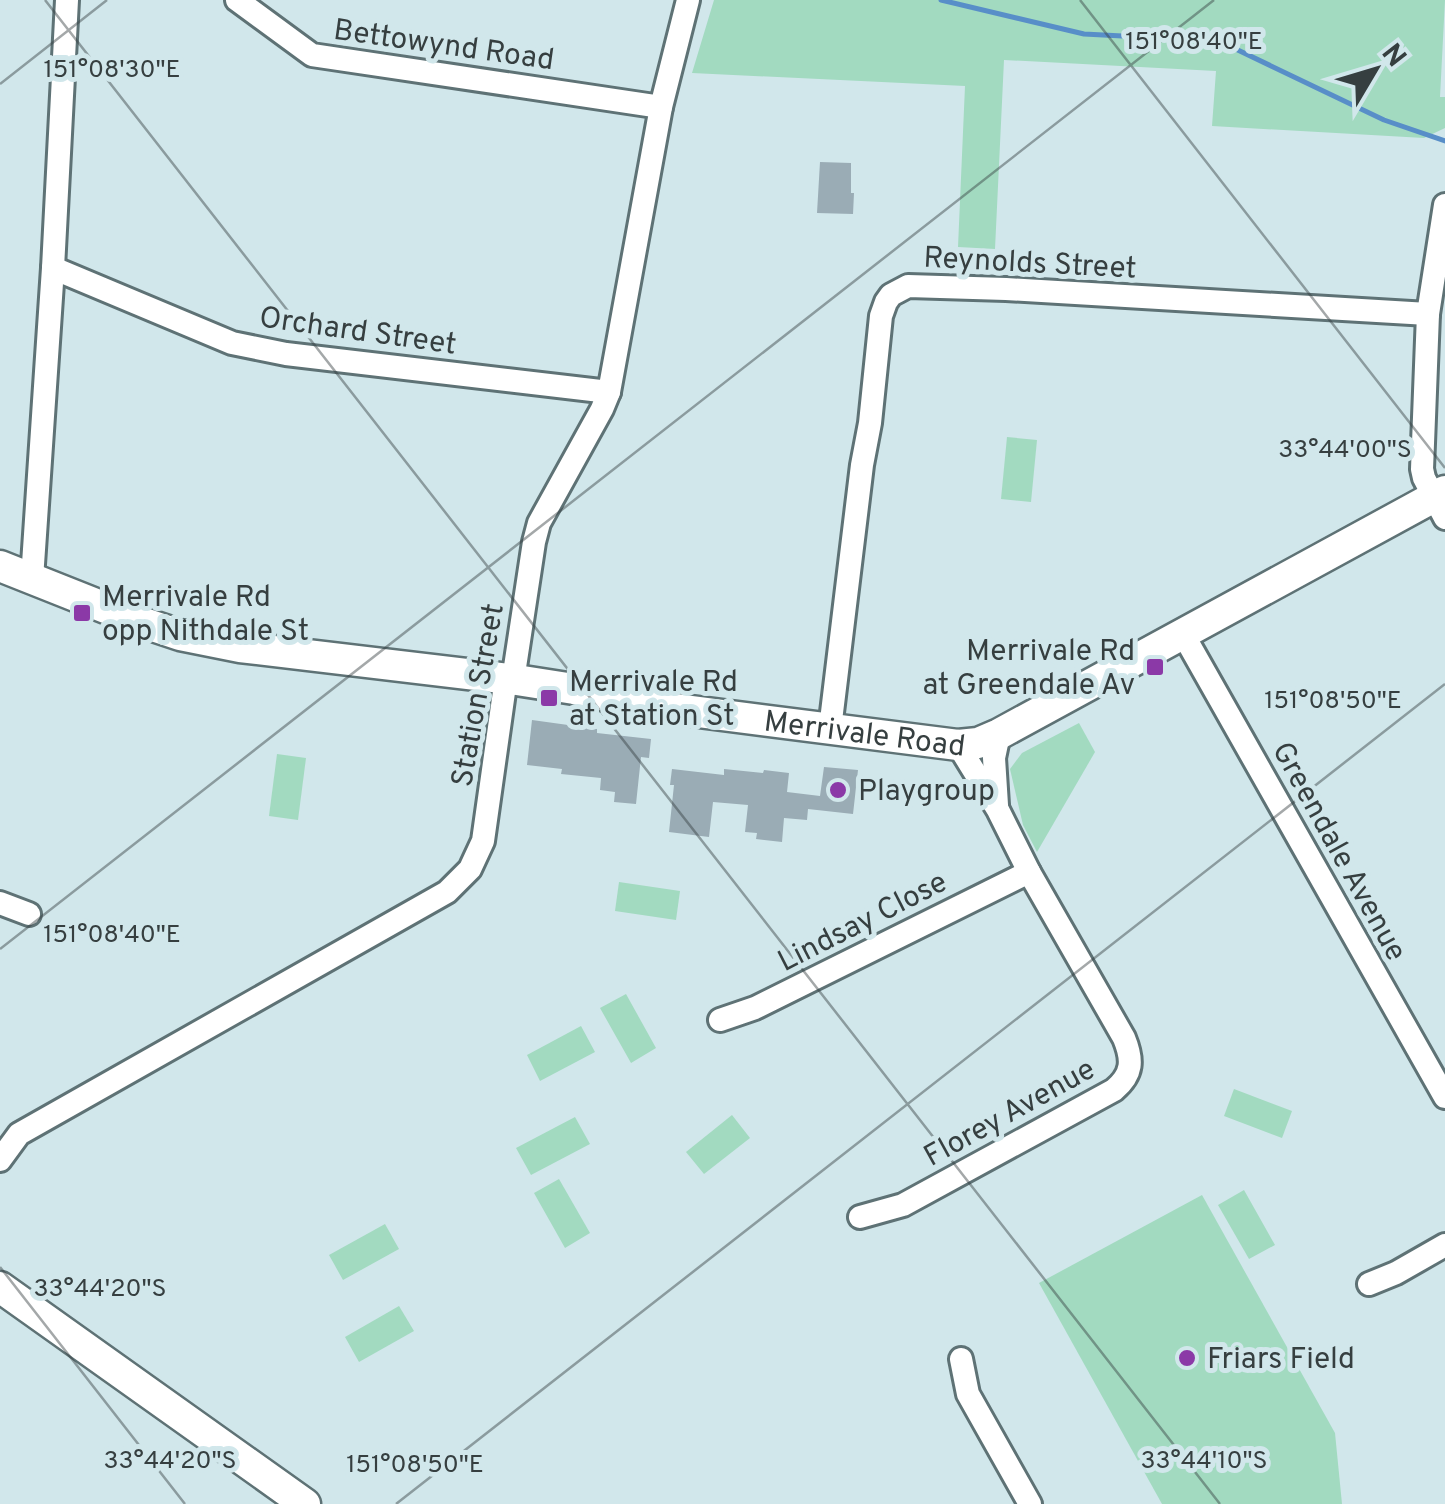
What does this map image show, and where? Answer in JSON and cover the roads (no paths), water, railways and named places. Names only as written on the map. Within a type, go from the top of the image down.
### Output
[{"type":"street","points":[[32,579],[67,0]]},
{"type":"street","name":"Bettowynd Road","points":[[237,0],[312,56],[661,106]]},
{"type":"street","name":"Station Street","points":[[0,1160],[19,1134],[430,902],[460,882],[470,869],[483,841],[504,692],[516,667],[534,542],[540,522],[609,392],[661,106],[688,0]]},
{"type":"street","points":[[1441,502],[1422,470],[1428,314],[1445,205]]},
{"type":"street","name":"Orchard Street","points":[[53,268],[232,343],[286,354],[609,392]]},
{"type":"street","name":"Reynolds Street","points":[[830,729],[881,316],[892,294],[908,286],[1006,288],[1428,314]]},
{"type":"street","name":"Merrivale Road","points":[[0,566],[141,622],[240,647],[510,679],[652,706],[958,745],[1000,734],[1183,634],[1441,502]]},
{"type":"street","name":"Greendale Avenue","points":[[1183,634],[1445,1097]]},
{"type":"street","name":"Florey Avenue","points":[[998,810],[994,758],[1000,734]]},
{"type":"street","name":"Florey Avenue","points":[[860,1217],[903,1204],[1114,1090],[1124,1082],[1132,1058],[998,810],[958,745]]},
{"type":"street","name":"Lindsay Close","points":[[720,1020],[755,1008],[1029,872]]},
{"type":"street","points":[[0,903],[29,914]]},
{"type":"street","points":[[1369,1284],[1445,1245]]},
{"type":"street","points":[[4,1295],[305,1504]]},
{"type":"street","points":[[961,1359],[968,1394],[1030,1504]]},
{"type":"waterway","points":[[941,0],[1084,34],[1219,41],[1384,120],[1445,141]]},
{"type":"place","name":"Merrivale Rd opp Nithdale St","points":[[82,613]]},
{"type":"place","name":"Merrivale Rd at Greendale Av","points":[[1155,667]]},
{"type":"place","name":"Merrivale Rd at Station St","points":[[549,698]]},
{"type":"place","name":"Playgroup","points":[[838,790]]},
{"type":"place","name":"Friars Field","points":[[1187,1358]]}]
